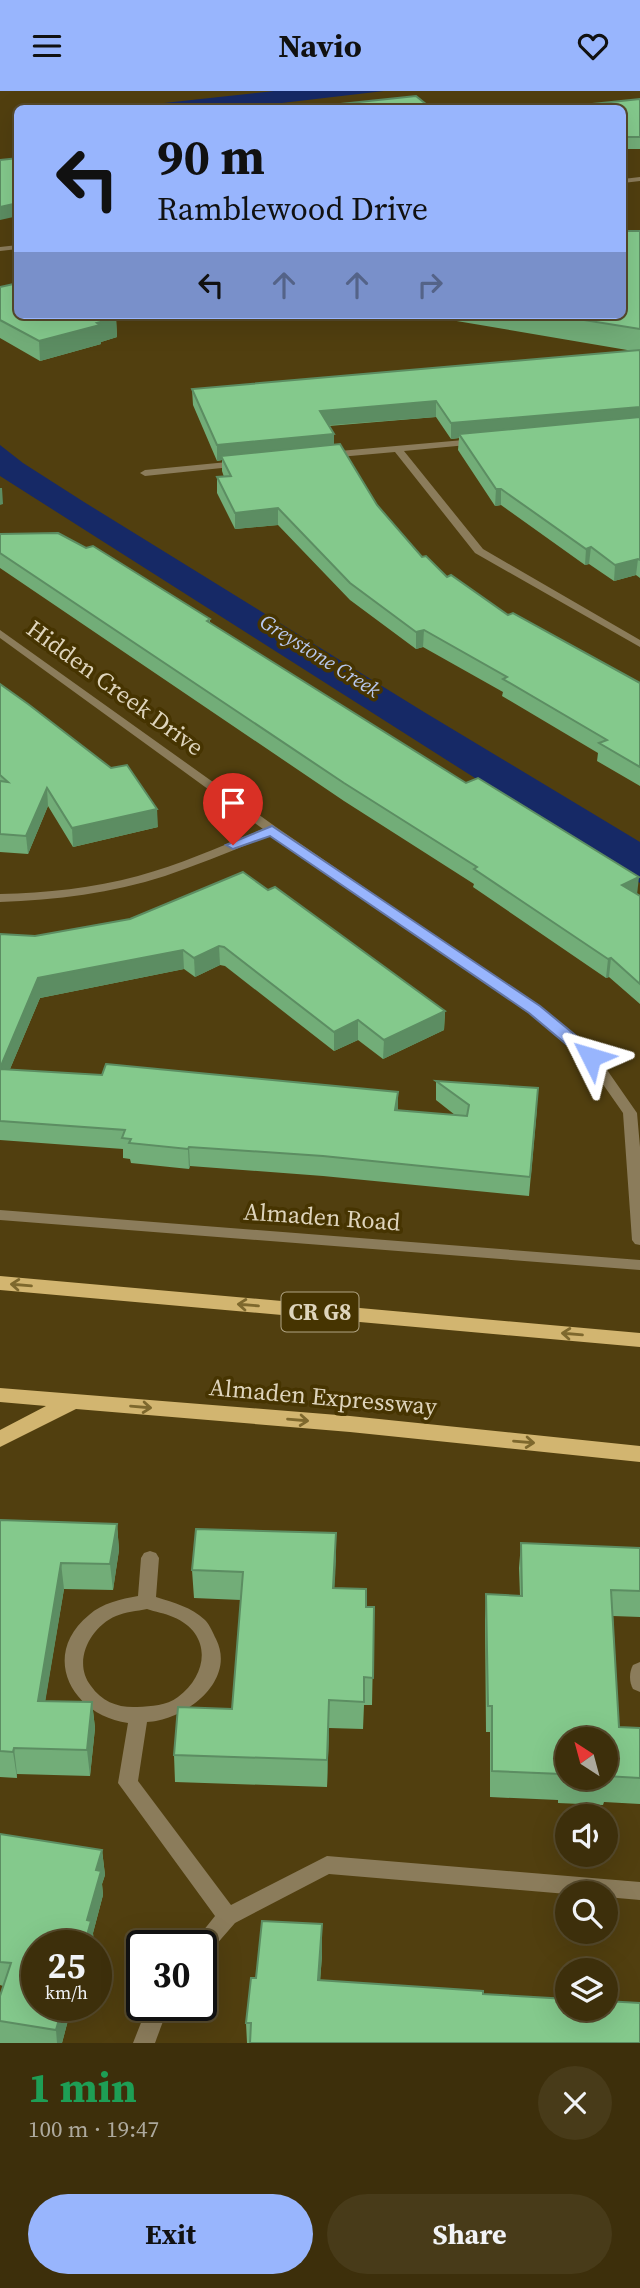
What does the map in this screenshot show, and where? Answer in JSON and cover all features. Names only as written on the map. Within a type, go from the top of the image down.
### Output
[{"type":"main road","name":"CR G8","points":[[0,1283],[640,1340]]},
{"type":"main road","name":"Almaden Expressway","points":[[0,1395],[350,1424],[640,1454]]},
{"type":"main road","points":[[0,1439],[73,1401]]},
{"type":"street","points":[[318,456],[492,440]]},
{"type":"street","points":[[398,449],[479,551],[640,644]]},
{"type":"street","points":[[145,473],[252,463]]},
{"type":"street","name":"Hidden Creek Drive","points":[[0,633],[272,830],[534,1010],[591,1057],[630,1113],[640,1240]]},
{"type":"street","points":[[0,898],[28,897],[124,883],[182,866],[272,830]]},
{"type":"street","name":"Almaden Road","points":[[0,1215],[640,1265]]},
{"type":"street","points":[[147,1602],[150,1558]]},
{"type":"street","points":[[147,1602],[170,1605],[190,1615],[205,1629],[212,1648],[211,1667],[202,1686],[186,1702],[164,1712],[139,1716],[117,1713],[97,1705],[83,1692],[74,1676],[72,1658],[78,1641],[89,1625],[105,1613],[125,1605],[147,1602]]},
{"type":"street","points":[[640,1670],[640,1684]]},
{"type":"street","points":[[139,1716],[128,1783],[228,1917]]},
{"type":"street","points":[[216,1930],[228,1917],[327,1865],[640,1891]]},
{"type":"street","points":[[144,2043],[153,2021]]},
{"type":"water","points":[[274,91],[384,91],[264,105],[146,105]]},
{"type":"water","name":"Greystone Creek","points":[[0,445],[84,502],[640,842],[640,883],[0,476]]},
{"type":"building","points":[[416,96],[427,105],[341,105]]},
{"type":"building","points":[[640,99],[640,137],[626,137],[626,105],[582,105]]},
{"type":"building","points":[[14,158],[14,204],[0,207],[0,160]]},
{"type":"building","points":[[626,231],[640,231],[640,329],[578,319],[626,319]]},
{"type":"building","points":[[14,284],[14,319],[112,319],[97,323],[100,325],[39,341],[0,320],[0,287]]},
{"type":"building","points":[[640,350],[640,407],[451,423],[436,401],[320,411],[334,434],[217,445],[192,389]]},
{"type":"building","points":[[640,417],[640,560],[615,565],[591,547],[586,549],[501,489],[496,489],[459,434]]},
{"type":"building","points":[[340,444],[377,505],[422,557],[426,556],[447,577],[451,575],[508,615],[513,613],[640,683],[640,767],[599,743],[607,740],[503,679],[507,677],[424,630],[416,632],[350,583],[278,508],[235,513],[217,477],[231,476],[221,456]]},
{"type":"building","points":[[58,533],[86,548],[93,546],[210,619],[207,621],[466,783],[478,778],[639,877],[622,885],[640,896],[640,984],[611,958],[608,959],[474,869],[477,867],[344,783],[0,553],[0,534]]},
{"type":"building","points":[[0,684],[111,768],[127,765],[157,809],[72,828],[47,788],[26,836],[0,834],[0,781],[8,782],[0,775]]},
{"type":"building","points":[[243,872],[268,890],[275,887],[445,1011],[384,1040],[358,1020],[334,1032],[224,947],[219,946],[194,958],[183,950],[38,978],[0,1068],[0,934],[35,936],[130,919]]},
{"type":"building","points":[[106,1064],[398,1092],[395,1110],[467,1116],[469,1105],[436,1081],[538,1088],[530,1177],[323,1156],[129,1143],[131,1139],[122,1138],[125,1130],[0,1121],[0,1069],[102,1075]]},
{"type":"building","points":[[0,1520],[117,1524],[110,1564],[61,1563],[38,1701],[92,1702],[87,1750],[14,1748],[13,1752],[0,1751]]},
{"type":"building","points":[[196,1529],[336,1533],[333,1588],[366,1589],[366,1607],[374,1607],[373,1678],[364,1677],[364,1702],[329,1700],[327,1760],[174,1755],[178,1707],[232,1709],[243,1572],[192,1570]]},
{"type":"building","points":[[521,1543],[640,1548],[640,1591],[611,1590],[619,1727],[640,1728],[640,1778],[618,1777],[618,1727],[555,1727],[555,1774],[492,1771],[492,1706],[488,1706],[486,1594],[522,1596]]},
{"type":"building","points":[[0,1834],[102,1850],[96,1870],[101,1871],[87,1920],[91,1921],[88,1930],[21,1930],[21,2021],[59,2021],[56,2030],[0,2021],[0,1996],[11,1963],[0,1962]]},
{"type":"building","points":[[262,1921],[322,1924],[318,1980],[555,1998],[555,2021],[618,2021],[618,2002],[640,2003],[640,2043],[250,2043],[251,2023],[246,2023],[251,1978],[256,1978]]},
{"type":"route","points":[[233,845],[272,830],[534,1010],[591,1057]]}]
